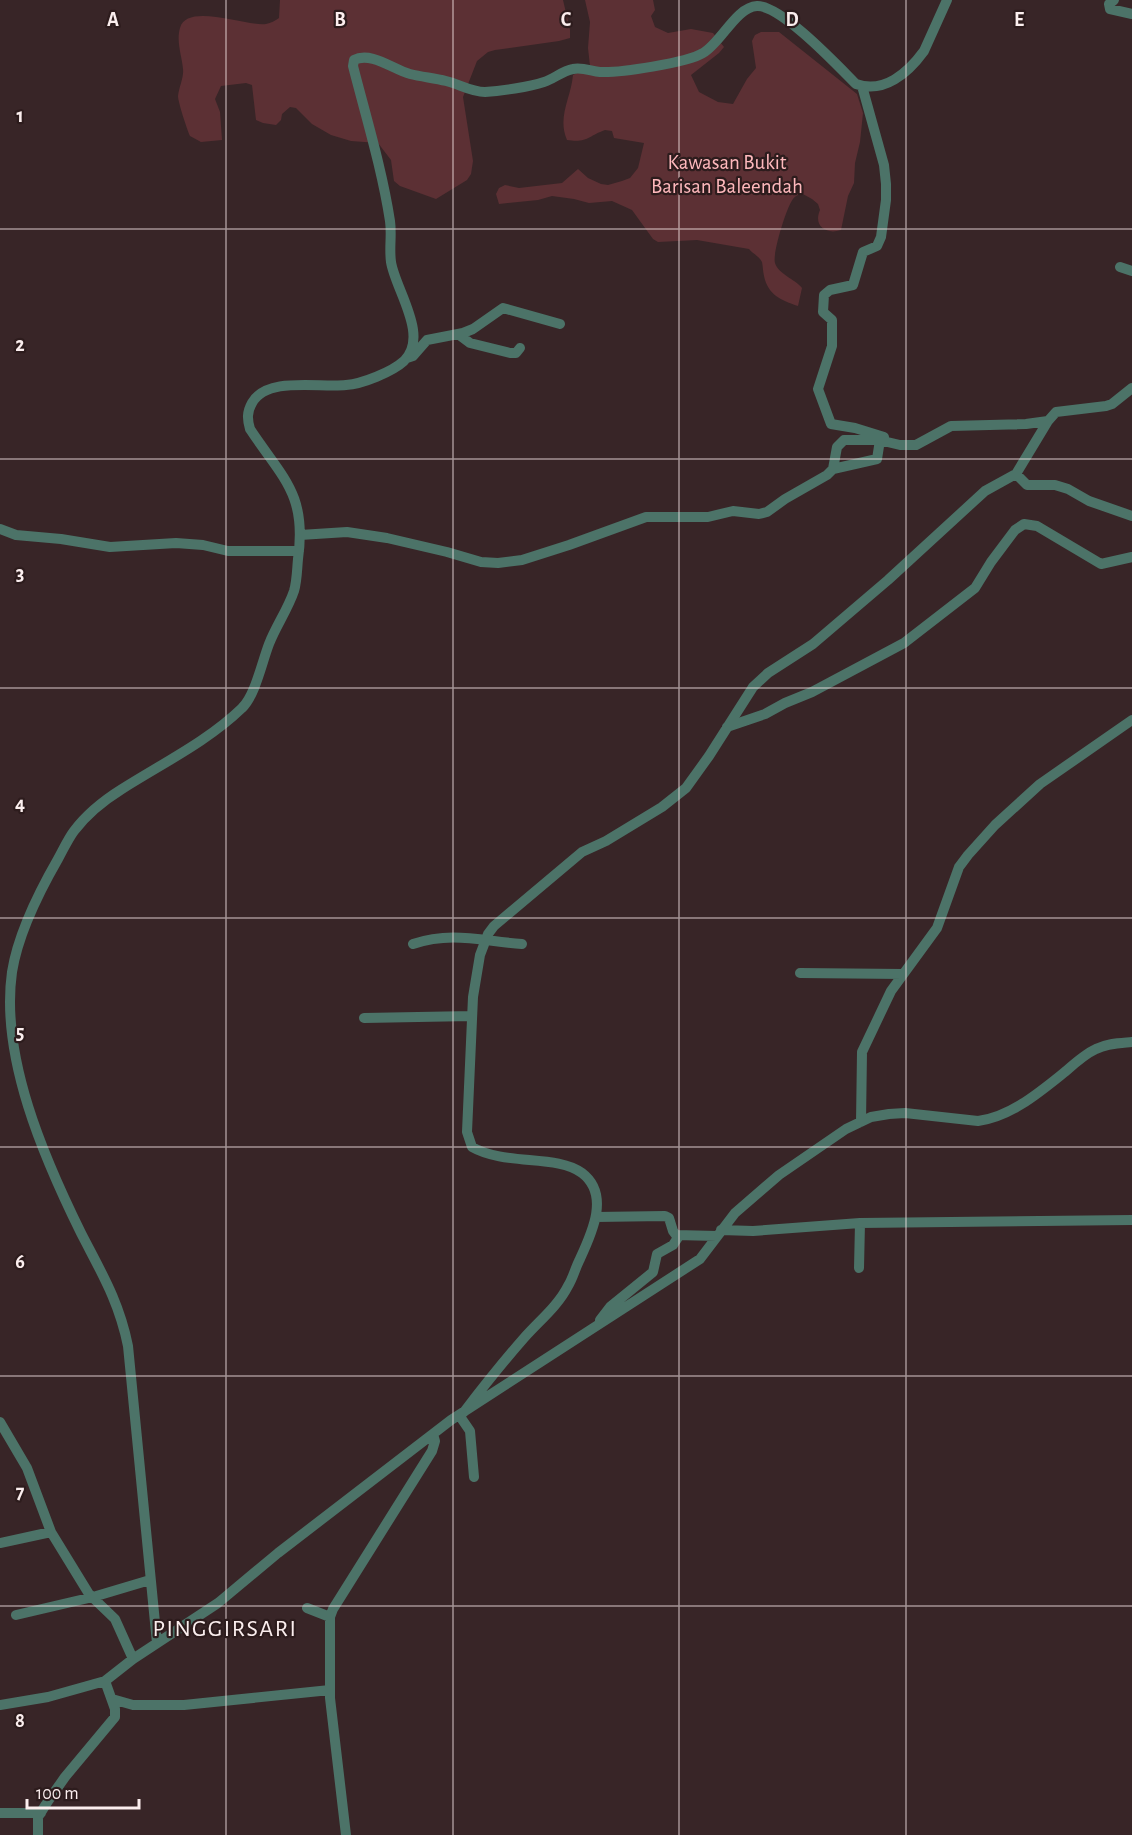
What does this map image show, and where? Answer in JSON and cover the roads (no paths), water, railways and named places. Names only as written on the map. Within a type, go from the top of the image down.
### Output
[{"type":"street","points":[[158,1643],[128,1346],[123,1322],[116,1300],[72,1214],[36,1134],[9,1026],[12,970],[24,931],[42,888],[75,830],[121,790],[225,723],[246,705],[253,691],[272,637],[294,591],[300,535],[300,514],[296,501],[283,476],[250,429],[247,419],[249,408],[256,397],[266,389],[286,386],[347,385],[364,382],[405,361],[410,351],[414,338],[412,325],[391,264],[390,219],[353,66],[354,60],[359,57],[367,58],[409,74],[448,81],[484,92],[545,82],[573,69],[601,72],[692,58],[712,47],[747,8],[757,6],[768,8],[801,31],[856,84],[878,87],[887,84],[919,58],[947,0]]},
{"type":"street","points":[[1114,0],[1109,4],[1110,9],[1132,14]]},
{"type":"street","points":[[862,86],[884,165],[886,200],[881,237],[877,246],[863,252],[853,285],[830,290],[824,295],[823,312],[832,320],[832,342],[818,391],[831,424],[920,444]]},
{"type":"street","points":[[1120,267],[1132,271]]},
{"type":"street","points":[[406,358],[414,356],[427,340],[473,329],[503,308],[560,324]]},
{"type":"street","points":[[458,334],[470,343],[510,353],[516,353],[520,348]]},
{"type":"street","points":[[462,1413],[568,1287],[596,1217],[595,1191],[591,1181],[575,1168],[559,1164],[507,1159],[472,1147],[467,1132],[472,1016],[480,955],[494,926],[570,861],[662,807],[686,788],[753,687],[768,673],[813,644],[888,580],[985,491],[1016,474],[1048,421],[1056,412],[1112,404],[1132,388]]},
{"type":"street","points":[[300,535],[347,532],[407,543],[481,562],[498,563],[522,560],[646,517],[708,517],[734,511],[759,514],[767,512],[785,498],[827,475],[833,468],[837,447],[842,441],[880,440],[900,445],[920,444],[951,426],[1026,424],[1048,421]]},
{"type":"street","points":[[833,468],[877,459],[880,440]]},
{"type":"street","points":[[1016,474],[1027,485],[1055,485],[1068,489],[1089,501],[1132,516]]},
{"type":"street","points":[[727,727],[765,714],[784,703],[812,692],[904,643],[975,588],[1002,547],[1021,525],[1030,523],[1037,526],[1101,564],[1132,557],[1132,550]]},
{"type":"street","points":[[0,529],[16,535],[61,539],[110,548],[176,543],[203,545],[228,551],[299,551]]},
{"type":"street","points":[[861,1122],[862,1052],[891,991],[937,928],[959,867],[995,825],[1040,784],[1132,720]]},
{"type":"street","points":[[413,944],[446,936],[522,944]]},
{"type":"street","points":[[800,973],[903,974]]},
{"type":"street","points":[[364,1018],[472,1016]]},
{"type":"street","points":[[0,1705],[48,1697],[105,1681],[133,1659],[218,1603],[278,1553],[462,1413],[700,1259],[735,1213],[779,1175],[822,1144],[871,1117],[889,1114],[905,1113],[978,1121],[989,1119],[1002,1114],[1043,1089],[1094,1050],[1108,1044],[1132,1042]]},
{"type":"street","points":[[596,1217],[664,1216],[670,1220],[674,1234],[679,1236],[860,1222],[1132,1220]]},
{"type":"street","points":[[859,1268],[860,1222]]},
{"type":"street","points":[[596,1325],[610,1307],[653,1272],[657,1254],[674,1245],[679,1236]]},
{"type":"street","points":[[462,1413],[470,1431],[474,1477]]},
{"type":"street","points":[[0,1422],[27,1468],[51,1532],[93,1597],[116,1619],[133,1659]]},
{"type":"street","points":[[346,1835],[330,1690],[330,1617],[432,1451],[435,1441],[433,1434]]},
{"type":"street","points":[[0,1543],[51,1532]]},
{"type":"street","points":[[16,1616],[150,1580]]},
{"type":"street","points":[[307,1608],[330,1617]]},
{"type":"street","points":[[38,1835],[41,1812],[65,1777],[115,1717],[115,1709],[105,1681]]},
{"type":"street","points":[[112,1699],[133,1705],[184,1705],[330,1690]]},
{"type":"street","points":[[0,1813],[41,1812]]},
{"type":"district","name":"PINGGIRSARI","points":[[225,1628]]},
{"type":"park label","name":"Kawasan Bukit Barisan Baleendah","points":[[727,174]]}]
